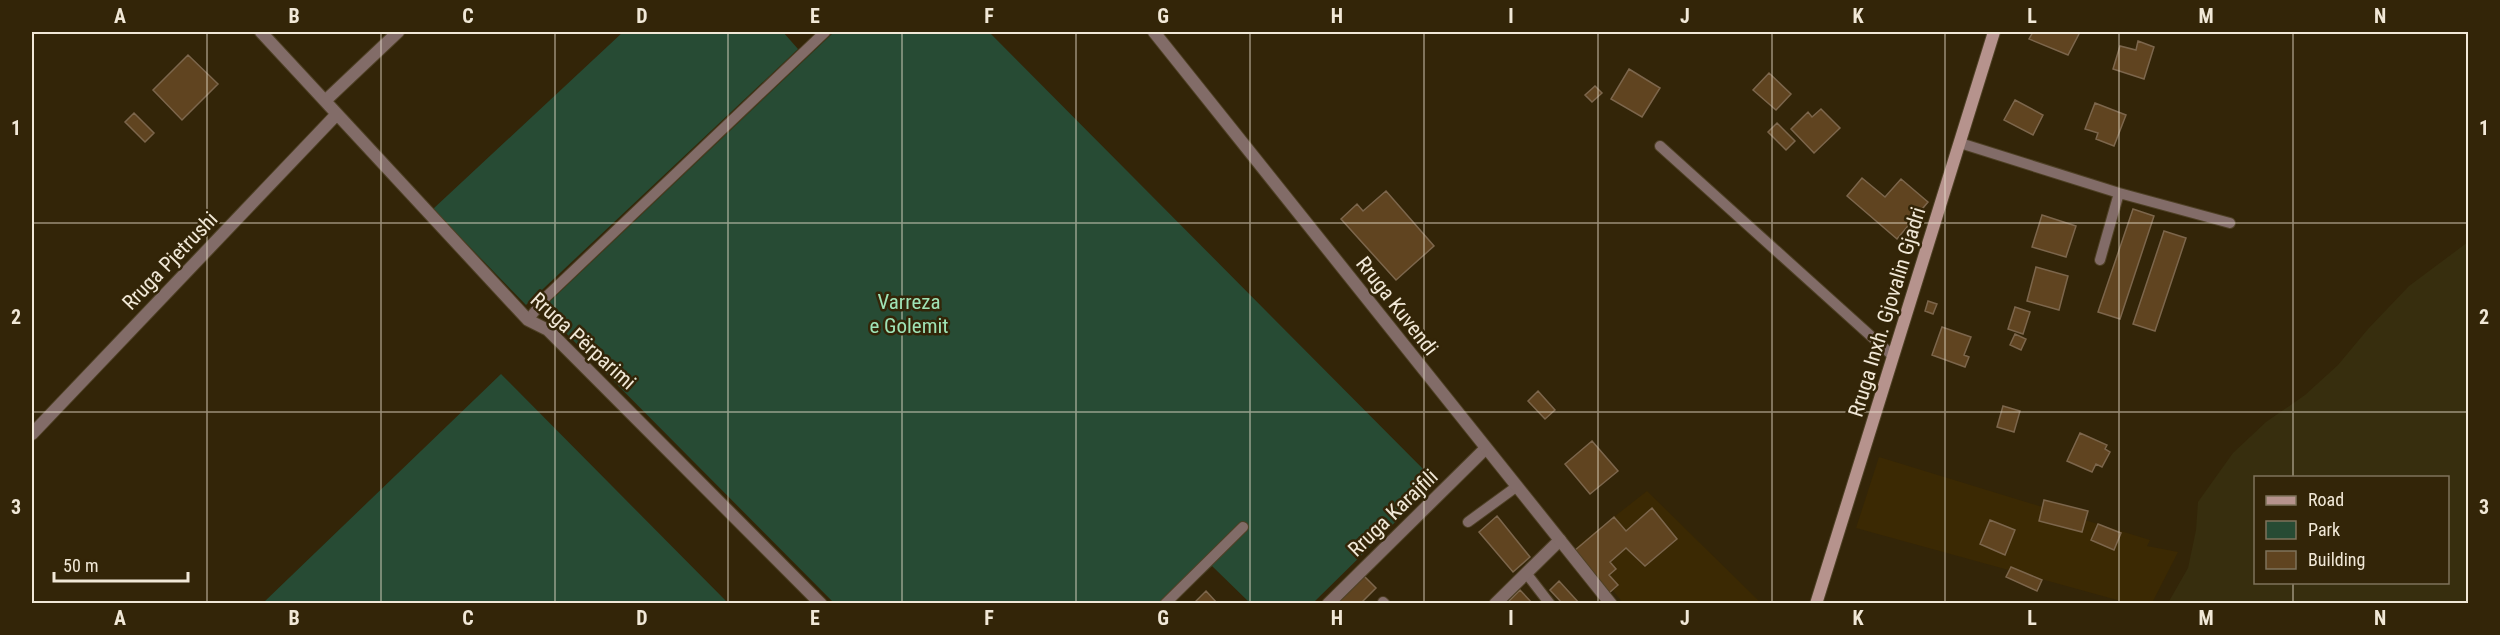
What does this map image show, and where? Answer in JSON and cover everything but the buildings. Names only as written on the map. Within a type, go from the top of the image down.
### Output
[{"type":"main road","name":"Rruga Inxh. Gjovalin Gjadri","points":[[1816,603],[1994,32]]},
{"type":"street","name":"Rruga Përparimi","points":[[261,32],[528,320],[548,330],[821,603]]},
{"type":"street","points":[[325,101],[398,32]]},
{"type":"street","name":"Rruga Kuvendi","points":[[1154,32],[1485,449],[1611,603]]},
{"type":"street","name":"Rruga Pjetrushi","points":[[32,434],[336,115]]},
{"type":"street","name":"Rruga Karajfili","points":[[1328,603],[1485,449]]},
{"type":"street","points":[[1496,603],[1560,540]]},
{"type":"lane","points":[[528,320],[547,296],[825,32]]},
{"type":"lane","points":[[1960,143],[2119,193],[2230,223]]},
{"type":"lane","points":[[1660,146],[1893,356]]},
{"type":"lane","points":[[2100,260],[2119,193]]},
{"type":"lane","points":[[1468,522],[1516,487]]},
{"type":"lane","points":[[1165,603],[1243,527]]},
{"type":"lane","points":[[1526,573],[1550,603]]},
{"type":"shaded area","points":[[1879,457],[2150,540],[2147,546],[2178,552],[2152,603],[2128,603],[1856,528]]},
{"type":"shaded area","points":[[1647,491],[1761,603],[1623,603],[1577,546]]},
{"type":"green space","points":[[623,32],[783,32],[798,49],[526,305],[433,209]]},
{"type":"green space","name":"Varreza e Golemit","points":[[834,32],[989,32],[1436,482],[1313,603],[1250,603],[1212,566],[1173,603],[834,603],[542,309]]},
{"type":"green space","points":[[501,374],[728,603],[263,603]]},
{"type":"sand","points":[[2468,242],[2468,603],[2168,603],[2188,568],[2196,530],[2198,502],[2233,453],[2266,422],[2305,395],[2338,365],[2409,286]]}]
